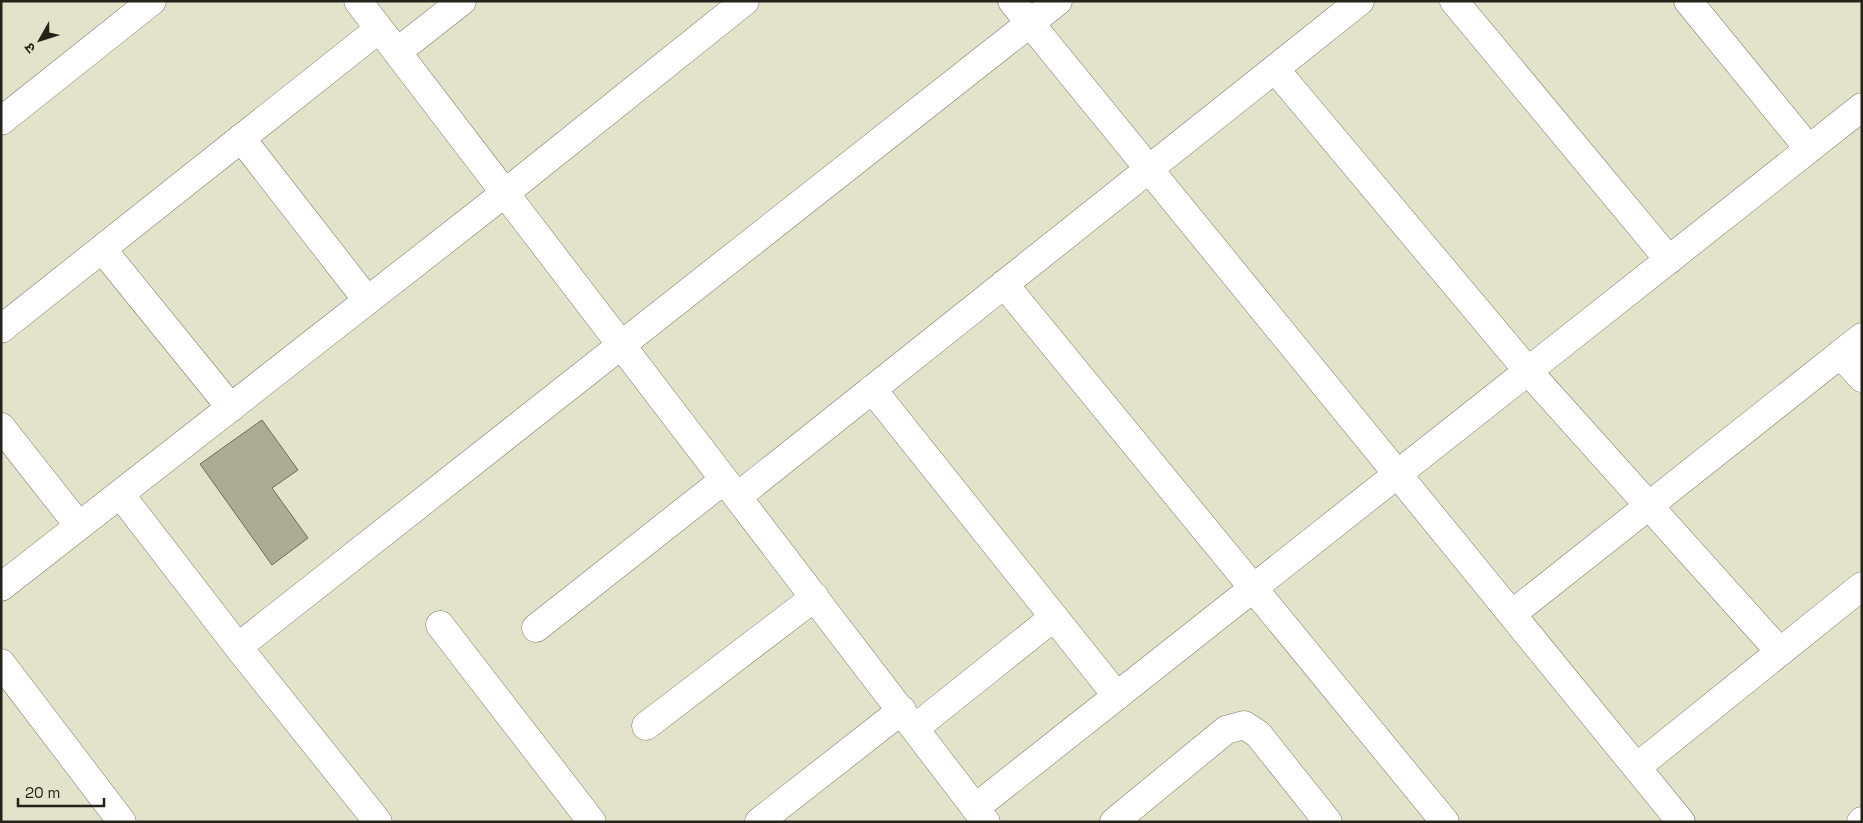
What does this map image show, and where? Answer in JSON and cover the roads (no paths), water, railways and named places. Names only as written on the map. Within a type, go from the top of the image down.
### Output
[{"type":"street","points":[[1,121],[152,1]]},
{"type":"street","points":[[358,1],[909,719],[980,815],[1117,696],[1862,107]]},
{"type":"street","points":[[397,52],[462,1]]},
{"type":"street","points":[[1,587],[231,408],[745,1]]},
{"type":"street","points":[[1012,1],[1681,822]]},
{"type":"street","points":[[238,647],[1058,1]]},
{"type":"street","points":[[536,628],[872,389],[1360,1]]},
{"type":"street","points":[[1454,1],[1668,260]]},
{"type":"street","points":[[1688,1],[1809,149]]},
{"type":"street","points":[[1,329],[379,29]]},
{"type":"street","points":[[1275,68],[1528,371],[1780,652]]},
{"type":"street","points":[[241,138],[367,300]]},
{"type":"street","points":[[102,249],[231,408]]},
{"type":"street","points":[[1004,284],[1445,822]]},
{"type":"street","points":[[1512,614],[1862,337]]},
{"type":"street","points":[[1840,354],[1862,378]]},
{"type":"street","points":[[872,389],[1117,696]]},
{"type":"street","points":[[1,427],[79,526]]},
{"type":"street","points":[[120,494],[238,647],[378,822]]},
{"type":"street","points":[[1637,768],[1862,586]]},
{"type":"street","points":[[646,726],[815,597]]},
{"type":"street","points":[[759,822],[1054,617]]},
{"type":"street","points":[[440,626],[592,822]]},
{"type":"street","points":[[1,663],[122,822]]},
{"type":"street","points":[[1114,822],[1226,730],[1244,725],[1258,734],[1328,822]]}]
